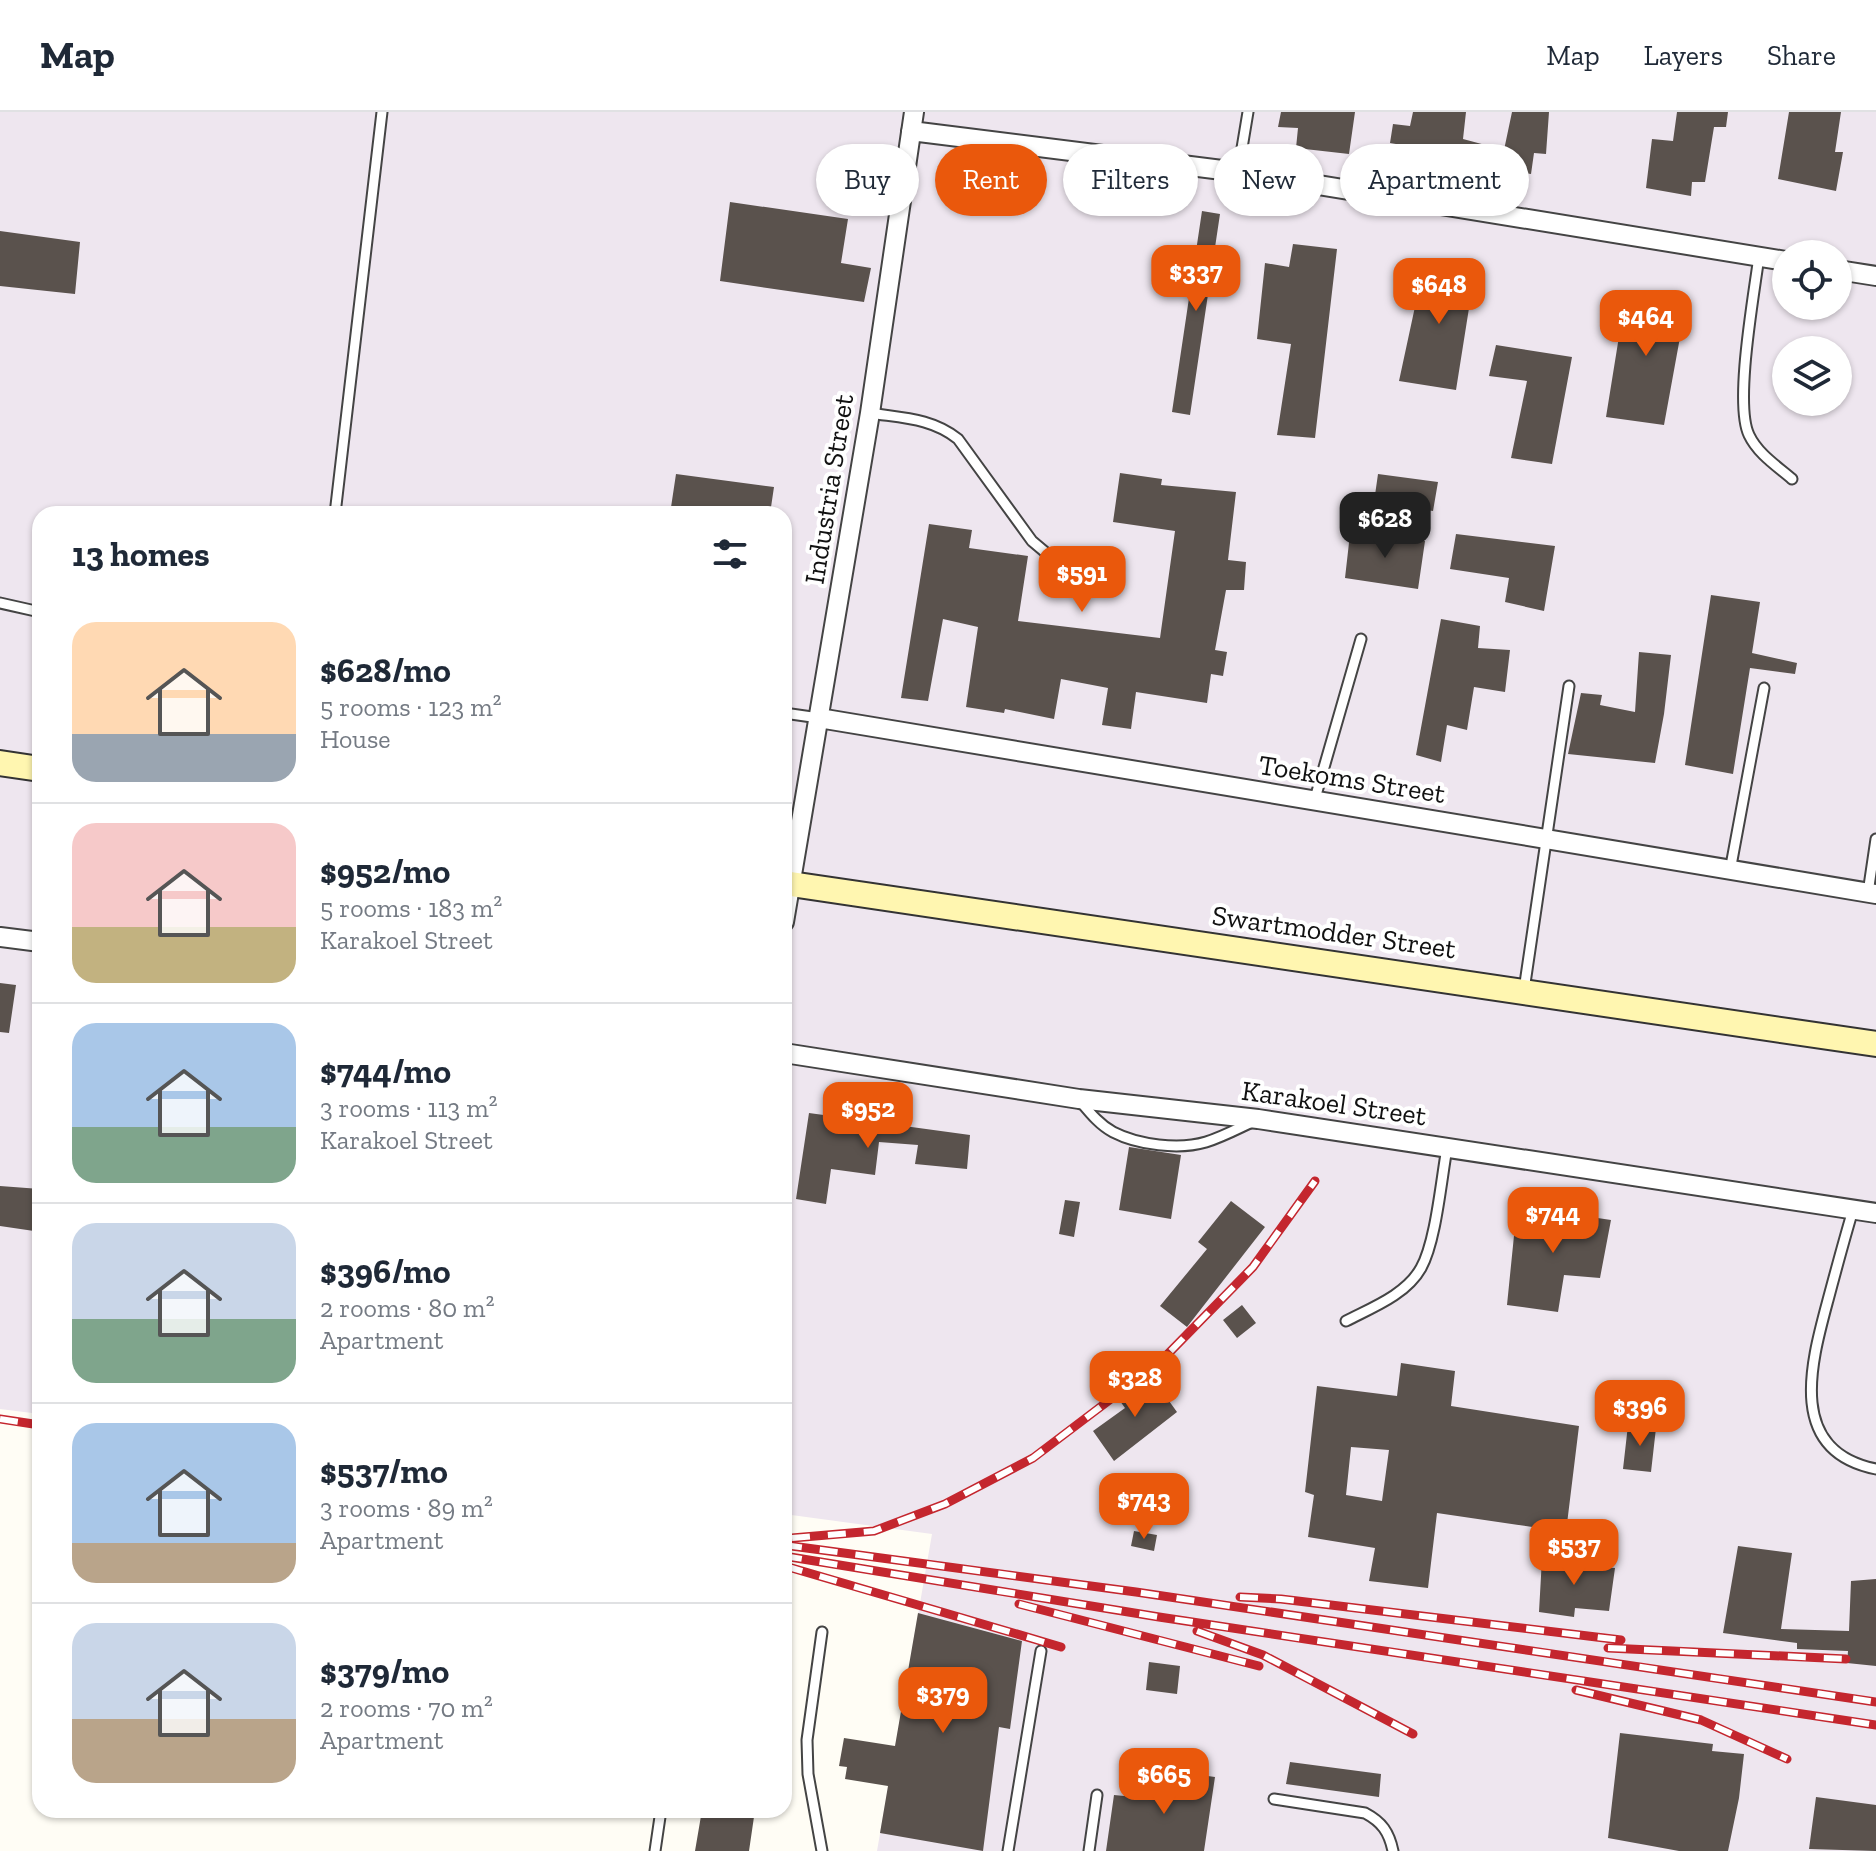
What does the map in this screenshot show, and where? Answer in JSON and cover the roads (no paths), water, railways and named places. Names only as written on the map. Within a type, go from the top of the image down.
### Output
[{"type":"main road","points":[[0,763],[32,768]]},
{"type":"main road","name":"Swartmodder Street","points":[[792,885],[1876,1044]]},
{"type":"street","points":[[912,121],[1214,168]]},
{"type":"street","name":"Industria Street","points":[[792,858],[819,718],[870,413],[912,121]]},
{"type":"street","points":[[1324,186],[1772,258]]},
{"type":"street","points":[[1852,272],[1876,276]]},
{"type":"street","name":"Toekoms Street","points":[[819,718],[1872,894]]},
{"type":"street","points":[[0,937],[32,941]]},
{"type":"street","name":"Karakoel Street","points":[[792,1054],[1079,1099],[1258,1119],[1876,1213]]},
{"type":"lane","points":[[336,506],[382,112]]},
{"type":"lane","points":[[1243,144],[1248,112]]},
{"type":"lane","points":[[1759,256],[1743,387],[1744,422],[1762,454],[1792,479]]},
{"type":"lane","points":[[870,413],[930,422],[958,439],[1032,541],[1075,571]]},
{"type":"lane","points":[[0,603],[32,610]]},
{"type":"lane","points":[[1314,802],[1361,639]]},
{"type":"lane","points":[[1524,990],[1569,686]]},
{"type":"lane","points":[[1730,871],[1764,688]]},
{"type":"lane","points":[[792,714],[819,718]]},
{"type":"lane","points":[[1872,894],[1876,839]]},
{"type":"lane","points":[[1079,1099],[1112,1132],[1159,1144],[1205,1143],[1258,1119]]},
{"type":"lane","points":[[1346,1321],[1397,1292],[1420,1270],[1428,1251],[1447,1148]]},
{"type":"lane","points":[[1853,1210],[1820,1328],[1810,1389],[1812,1408],[1823,1438],[1847,1460],[1876,1469]]},
{"type":"lane","points":[[822,1632],[807,1740],[808,1774],[822,1851]]},
{"type":"lane","points":[[1008,1851],[1041,1651]]},
{"type":"lane","points":[[1089,1851],[1097,1795]]},
{"type":"lane","points":[[1274,1799],[1365,1813],[1378,1820],[1386,1830],[1393,1851]]},
{"type":"lane","points":[[655,1851],[660,1818]]},
{"type":"railway","points":[[792,1538],[874,1531],[945,1504],[1033,1458],[1161,1361],[1253,1267],[1315,1181]]},
{"type":"railway","points":[[0,1419],[32,1424]]},
{"type":"railway","points":[[792,1546],[1136,1592],[1876,1702]]},
{"type":"railway","points":[[792,1557],[1159,1617],[1876,1725]]},
{"type":"railway","points":[[792,1568],[1061,1647]]},
{"type":"railway","points":[[1240,1597],[1281,1599],[1621,1640]]},
{"type":"railway","points":[[1019,1604],[1259,1666]]},
{"type":"railway","points":[[1197,1631],[1263,1655],[1413,1734]]},
{"type":"railway","points":[[1608,1648],[1846,1659]]},
{"type":"railway","points":[[1576,1690],[1701,1720],[1787,1759]]}]
